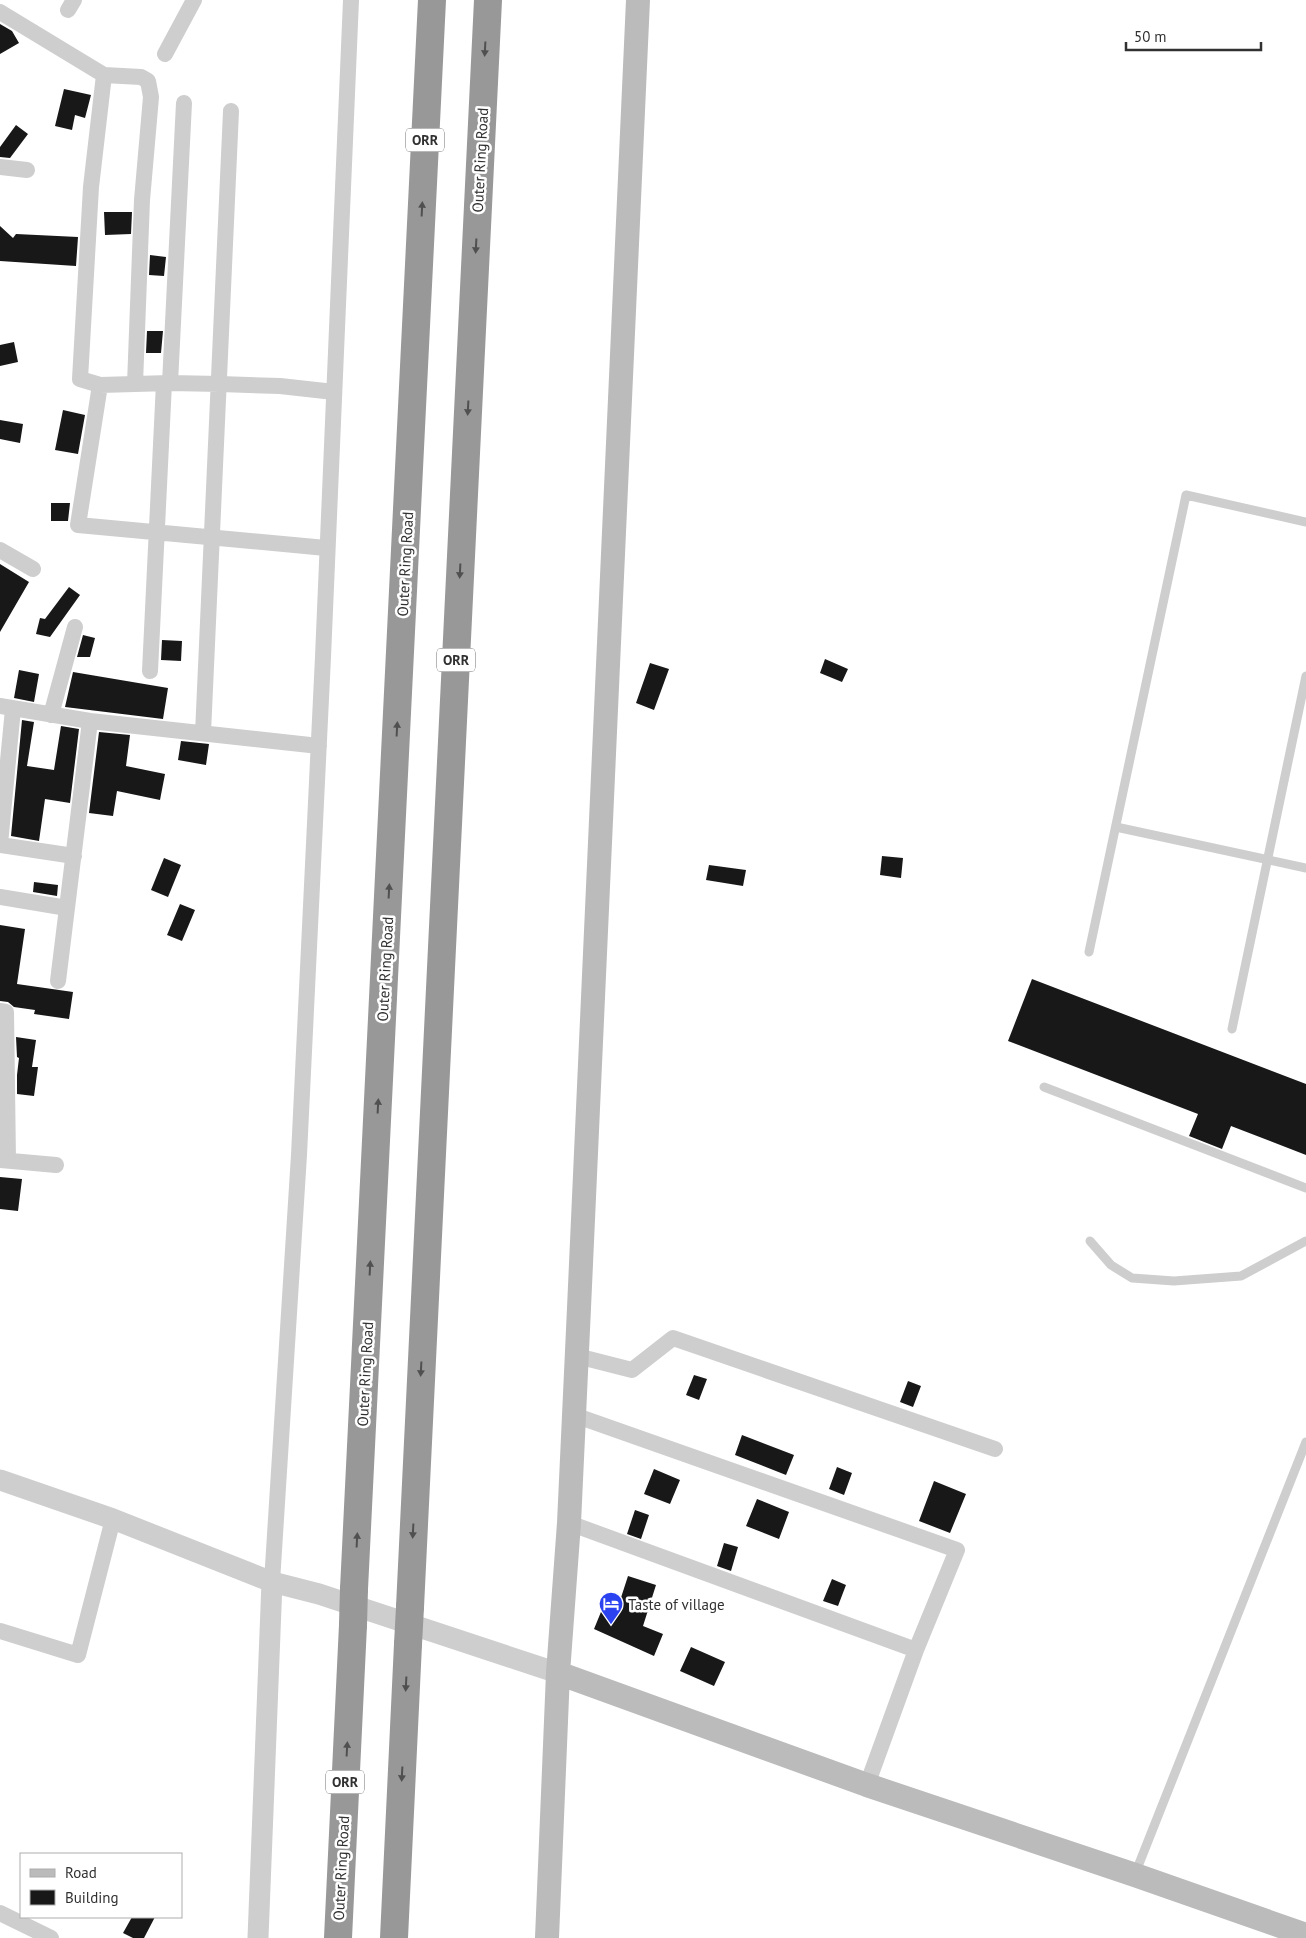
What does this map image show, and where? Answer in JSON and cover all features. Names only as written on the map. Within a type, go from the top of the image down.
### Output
[{"type":"highway","name":"Outer Ring Road","points":[[338,1938],[432,0]]},
{"type":"highway","name":"Outer Ring Road","points":[[394,1938],[488,0]]},
{"type":"main road","points":[[547,1938],[558,1673],[569,1523],[577,1356],[638,0]]},
{"type":"main road","points":[[558,1673],[867,1785],[1135,1874],[1292,1934]]},
{"type":"street","points":[[164,54],[194,0]]},
{"type":"street","points":[[258,1938],[272,1582],[299,1154],[319,746],[351,0]]},
{"type":"street","points":[[0,12],[104,75],[141,77],[148,81],[151,97],[142,200],[135,384]]},
{"type":"street","points":[[104,75],[91,187],[80,379],[100,385],[220,384],[280,386],[334,392]]},
{"type":"street","points":[[150,671],[156,532],[184,103]]},
{"type":"street","points":[[203,733],[231,111]]},
{"type":"street","points":[[0,167],[27,170]]},
{"type":"street","points":[[100,385],[78,525],[326,548]]},
{"type":"street","points":[[0,550],[33,569]]},
{"type":"street","points":[[51,715],[75,627]]},
{"type":"street","points":[[74,856],[0,845],[7,708],[90,721],[319,746]]},
{"type":"street","points":[[58,981],[90,721]]},
{"type":"street","points":[[0,897],[67,908]]},
{"type":"street","points":[[0,1011],[6,1012],[4,1160],[56,1165]]},
{"type":"street","points":[[577,1356],[632,1370],[673,1338],[994,1449]]},
{"type":"street","points":[[574,1415],[957,1550],[916,1650],[867,1785]]},
{"type":"street","points":[[0,1480],[113,1519],[272,1582],[357,1606],[558,1673]]},
{"type":"street","points":[[0,1631],[78,1655],[113,1519]]},
{"type":"street","points":[[569,1523],[916,1650]]},
{"type":"street","points":[[0,1913],[51,1938]]},
{"type":"lane","points":[[1089,952],[1186,495],[1306,522]]},
{"type":"lane","points":[[1232,1029],[1306,676]]},
{"type":"lane","points":[[1116,827],[1306,868]]},
{"type":"lane","points":[[1044,1087],[1306,1188]]},
{"type":"lane","points":[[1090,1241],[1111,1265],[1132,1278],[1174,1281],[1241,1276],[1306,1241]]},
{"type":"lane","points":[[1135,1874],[1306,1442]]},
{"type":"building","points":[[0,24],[12,31],[19,43],[0,54]]},
{"type":"building","points":[[64,89],[91,95],[85,118],[75,115],[72,130],[55,126]]},
{"type":"building","points":[[16,125],[28,134],[10,158],[0,157],[0,147]]},
{"type":"building","points":[[104,212],[132,212],[131,234],[105,235]]},
{"type":"building","points":[[0,226],[13,238],[16,234],[78,237],[76,266],[0,261]]},
{"type":"building","points":[[150,255],[166,257],[164,276],[149,275]]},
{"type":"building","points":[[147,331],[163,331],[161,353],[146,353]]},
{"type":"building","points":[[14,342],[18,362],[0,366],[0,345]]},
{"type":"building","points":[[63,410],[85,415],[78,454],[55,450]]},
{"type":"building","points":[[0,420],[23,424],[20,443],[0,439]]},
{"type":"building","points":[[51,503],[70,503],[68,521],[51,521]]},
{"type":"building","points":[[0,564],[29,582],[0,632]]},
{"type":"building","points":[[69,587],[80,595],[50,637],[36,634],[40,618],[45,619]]},
{"type":"building","points":[[83,635],[95,638],[90,657],[77,657]]},
{"type":"building","points":[[162,640],[182,641],[181,661],[161,660]]},
{"type":"building","points":[[825,659],[848,669],[842,682],[820,673]]},
{"type":"building","points":[[650,663],[669,669],[654,710],[636,703]]},
{"type":"building","points":[[19,670],[39,674],[34,702],[14,698]]},
{"type":"building","points":[[73,672],[168,688],[163,719],[65,707]]},
{"type":"building","points":[[22,720],[34,722],[27,766],[54,770],[61,726],[79,729],[70,803],[45,799],[39,841],[11,836]]},
{"type":"building","points":[[99,732],[130,735],[126,766],[165,774],[160,800],[117,791],[113,816],[89,813]]},
{"type":"building","points":[[181,741],[209,744],[206,765],[178,760]]},
{"type":"building","points":[[882,856],[903,858],[901,878],[880,875]]},
{"type":"building","points":[[164,858],[181,865],[168,897],[151,890]]},
{"type":"building","points":[[709,865],[746,870],[743,886],[706,880]]},
{"type":"building","points":[[34,882],[58,885],[57,896],[33,892]]},
{"type":"building","points":[[180,904],[195,910],[182,941],[167,935]]},
{"type":"building","points":[[0,925],[25,929],[17,984],[73,992],[69,1019],[34,1014],[35,1010],[14,1007],[8,1002],[0,1001]]},
{"type":"building","points":[[1032,979],[1306,1084],[1306,1155],[1231,1126],[1222,1149],[1189,1136],[1198,1114],[1008,1041]]},
{"type":"building","points":[[16,1037],[36,1040],[32,1067],[38,1067],[34,1096],[17,1094],[19,1058],[17,1057]]},
{"type":"building","points":[[0,1177],[22,1179],[18,1211],[0,1209]]},
{"type":"building","points":[[694,1375],[707,1379],[699,1400],[686,1395]]},
{"type":"building","points":[[908,1381],[921,1386],[913,1407],[900,1402]]},
{"type":"building","points":[[742,1435],[794,1455],[786,1475],[735,1455]]},
{"type":"building","points":[[837,1467],[852,1473],[844,1495],[829,1489]]},
{"type":"building","points":[[654,1469],[680,1480],[670,1504],[644,1494]]},
{"type":"building","points":[[934,1481],[966,1494],[950,1533],[919,1521]]},
{"type":"building","points":[[757,1499],[789,1512],[779,1539],[746,1526]]},
{"type":"building","points":[[635,1510],[649,1515],[641,1539],[627,1534]]},
{"type":"building","points":[[724,1543],[738,1547],[731,1571],[717,1566]]},
{"type":"building","points":[[628,1576],[656,1585],[643,1626],[663,1634],[654,1656],[594,1629],[603,1607],[616,1613]]},
{"type":"building","points":[[832,1579],[846,1585],[838,1606],[823,1601]]},
{"type":"building","points":[[691,1647],[725,1662],[714,1686],[680,1671]]},
{"type":"building","points":[[131,1918],[154,1918],[144,1938],[133,1938],[123,1933]]},
{"type":"place","name":"Taste of village","points":[[611,1625]]}]
